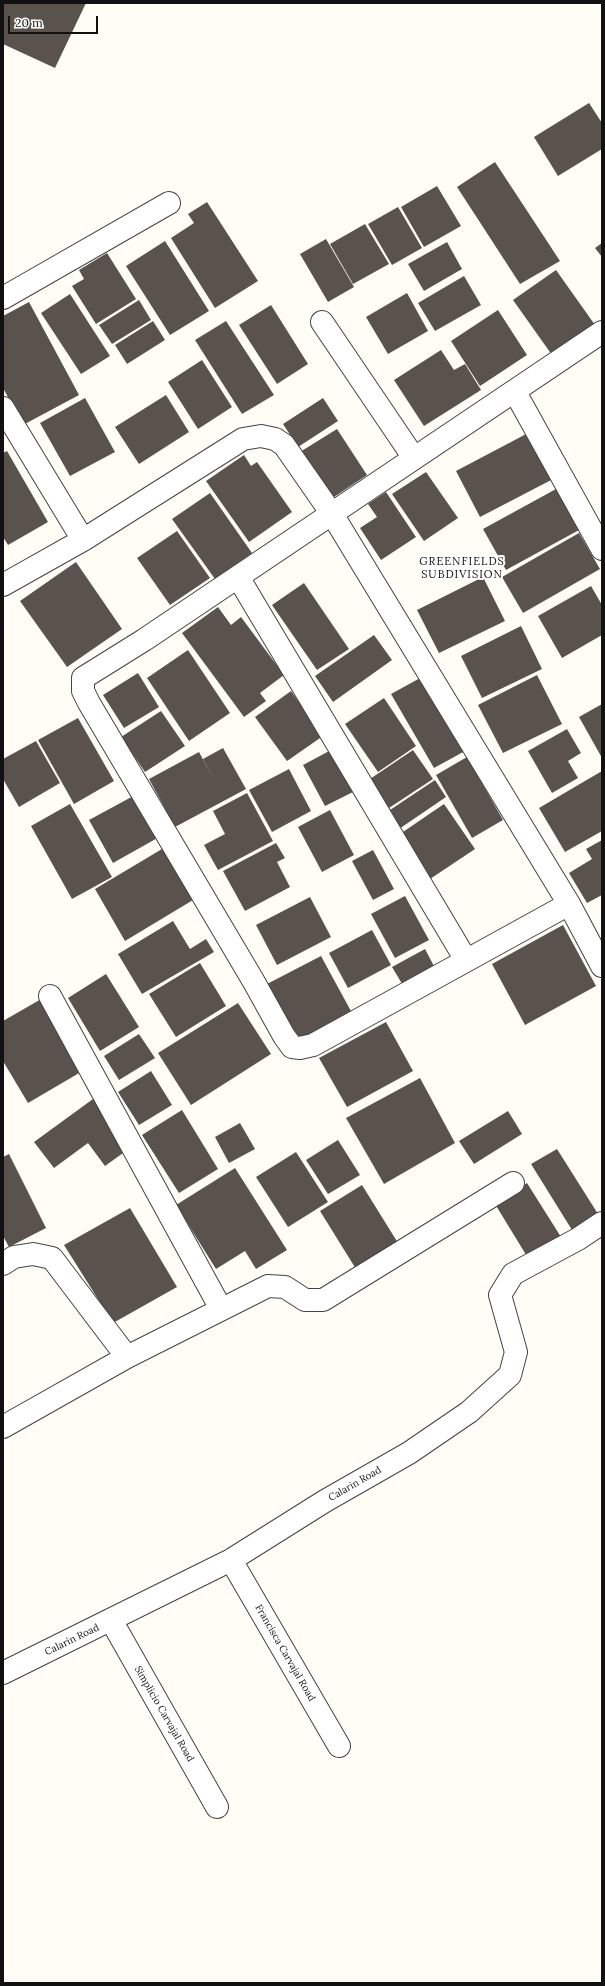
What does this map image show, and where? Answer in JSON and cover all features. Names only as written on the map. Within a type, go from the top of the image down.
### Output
[{"type":"street","points":[[3,298],[169,203]]},
{"type":"street","points":[[322,322],[414,458]]},
{"type":"street","points":[[569,904],[313,1045],[300,1048],[292,1047],[284,1036],[83,691],[84,678],[93,671],[144,640],[414,458],[515,392],[602,332]]},
{"type":"street","points":[[515,392],[602,549]]},
{"type":"street","points":[[3,408],[83,540]]},
{"type":"street","points":[[3,585],[83,540],[243,439],[261,436],[275,439],[284,445],[332,514],[569,904],[602,966]]},
{"type":"street","points":[[238,577],[466,960]]},
{"type":"street","points":[[50,996],[221,1309]]},
{"type":"street","points":[[3,1427],[126,1357],[268,1286],[285,1287],[305,1300],[323,1300],[513,1183]]},
{"type":"street","name":"Calarin Road","points":[[3,1673],[232,1560],[325,1501],[409,1453],[469,1412],[510,1375],[516,1352],[500,1295],[513,1274],[578,1239],[602,1223]]},
{"type":"street","points":[[3,1264],[14,1257],[33,1254],[52,1258],[126,1357]]},
{"type":"street","name":"Francisca Carvajal Road","points":[[232,1560],[339,1746]]},
{"type":"street","name":"Simplicio Carvajal Road","points":[[111,1620],[217,1807]]},
{"type":"building","points":[[3,3],[86,3],[55,68],[3,44]]},
{"type":"building","points":[[589,103],[602,123],[602,149],[558,176],[534,137]]},
{"type":"building","points":[[495,162],[560,261],[520,284],[457,187]]},
{"type":"building","points":[[437,186],[461,226],[424,247],[401,207]]},
{"type":"building","points":[[207,202],[258,281],[215,308],[171,238],[194,223],[188,214]]},
{"type":"building","points":[[398,207],[422,248],[392,265],[368,224]]},
{"type":"building","points":[[365,224],[389,264],[353,284],[330,244]]},
{"type":"building","points":[[326,239],[354,287],[328,302],[300,254]]},
{"type":"building","points":[[165,241],[209,311],[170,335],[126,266]]},
{"type":"building","points":[[447,242],[462,269],[424,291],[408,264]]},
{"type":"building","points":[[602,243],[602,257],[595,248]]},
{"type":"building","points":[[107,253],[136,299],[96,324],[72,286],[84,279],[79,270]]},
{"type":"building","points":[[556,270],[595,325],[552,355],[513,300]]},
{"type":"building","points":[[464,276],[481,305],[435,331],[418,303]]},
{"type":"building","points":[[407,293],[428,331],[388,354],[366,317]]},
{"type":"building","points":[[70,294],[110,356],[81,374],[41,313]]},
{"type":"building","points":[[139,300],[151,320],[112,344],[99,325]]},
{"type":"building","points":[[29,302],[79,395],[23,425],[3,388],[3,316]]},
{"type":"building","points":[[271,305],[308,364],[277,384],[239,325]]},
{"type":"building","points":[[498,310],[527,355],[480,386],[451,341]]},
{"type":"building","points":[[153,321],[165,340],[127,364],[115,345]]},
{"type":"building","points":[[226,321],[274,395],[242,414],[195,340]]},
{"type":"building","points":[[441,350],[454,370],[465,364],[481,390],[424,426],[394,380]]},
{"type":"building","points":[[202,360],[232,407],[198,429],[168,382]]},
{"type":"building","points":[[166,395],[189,432],[139,464],[115,427]]},
{"type":"building","points":[[85,398],[115,452],[70,476],[40,423]]},
{"type":"building","points":[[323,398],[338,421],[298,447],[283,424]]},
{"type":"building","points":[[337,429],[367,475],[331,499],[300,452]]},
{"type":"building","points":[[530,432],[555,478],[480,517],[456,471]]},
{"type":"building","points":[[7,451],[48,522],[8,545],[3,537],[3,453]]},
{"type":"building","points":[[244,455],[251,466],[257,462],[292,512],[249,542],[206,481]]},
{"type":"building","points":[[426,472],[458,518],[424,541],[392,494]]},
{"type":"building","points":[[556,489],[579,530],[506,570],[483,529]]},
{"type":"building","points":[[386,492],[416,537],[381,560],[360,528],[377,517],[368,504]]},
{"type":"building","points":[[210,493],[252,553],[215,579],[172,519]]},
{"type":"building","points":[[177,531],[210,578],[170,605],[137,558]]},
{"type":"building","points":[[579,533],[600,569],[523,613],[502,577]]},
{"type":"building","points":[[76,562],[122,629],[67,667],[20,601]]},
{"type":"building","points":[[483,577],[505,621],[439,653],[417,610]]},
{"type":"building","points":[[304,583],[349,649],[317,670],[272,605]]},
{"type":"building","points":[[591,586],[602,605],[602,635],[562,658],[538,616]]},
{"type":"building","points":[[218,607],[231,625],[241,617],[284,675],[260,693],[266,701],[244,717],[182,633]]},
{"type":"building","points":[[521,626],[542,669],[482,698],[461,656]]},
{"type":"building","points":[[374,635],[392,660],[333,702],[315,676]]},
{"type":"building","points":[[188,650],[230,713],[189,741],[147,678]]},
{"type":"building","points":[[138,673],[159,707],[124,728],[103,695]]},
{"type":"building","points":[[537,675],[562,724],[503,753],[478,705]]},
{"type":"building","points":[[422,677],[465,751],[434,768],[391,694]]},
{"type":"building","points":[[291,691],[323,736],[287,761],[255,717]]},
{"type":"building","points":[[384,698],[416,746],[378,772],[345,724]]},
{"type":"building","points":[[602,704],[602,758],[579,717]]},
{"type":"building","points":[[161,711],[185,746],[145,772],[121,737]]},
{"type":"building","points":[[78,718],[114,781],[74,804],[38,740]]},
{"type":"building","points":[[567,729],[581,753],[568,761],[578,778],[552,793],[528,751]]},
{"type":"building","points":[[36,741],[60,783],[19,807],[3,779],[3,759]]},
{"type":"building","points":[[223,748],[246,789],[175,827],[149,779],[199,752],[214,780],[203,759]]},
{"type":"building","points":[[333,749],[355,791],[325,806],[303,765]]},
{"type":"building","points":[[413,750],[433,779],[389,808],[370,779]]},
{"type":"building","points":[[467,757],[503,820],[472,838],[436,775]]},
{"type":"building","points":[[289,769],[311,811],[272,832],[249,790]]},
{"type":"building","points":[[602,771],[602,831],[565,852],[539,808]]},
{"type":"building","points":[[435,780],[446,797],[399,829],[387,812]]},
{"type":"building","points":[[247,793],[273,841],[218,870],[204,845],[225,834],[213,811]]},
{"type":"building","points":[[137,794],[161,836],[113,863],[89,820]]},
{"type":"building","points":[[70,804],[112,877],[72,899],[31,826]]},
{"type":"building","points":[[444,804],[475,849],[430,879],[400,834]]},
{"type":"building","points":[[330,810],[354,855],[322,872],[298,827]]},
{"type":"building","points":[[602,840],[602,895],[587,903],[569,873],[592,859],[586,849]]},
{"type":"building","points":[[276,843],[285,858],[277,862],[290,887],[245,911],[223,871]]},
{"type":"building","points":[[167,846],[198,897],[125,941],[95,889]]},
{"type":"building","points":[[373,850],[394,889],[373,900],[352,861]]},
{"type":"building","points":[[405,896],[429,940],[395,958],[371,914]]},
{"type":"building","points":[[310,897],[331,937],[277,965],[256,925]]},
{"type":"building","points":[[173,921],[190,949],[206,939],[214,952],[142,994],[118,954]]},
{"type":"building","points":[[563,925],[596,986],[525,1025],[492,964]]},
{"type":"building","points":[[372,930],[391,965],[348,988],[329,953]]},
{"type":"building","points":[[425,949],[436,970],[404,987],[392,967]]},
{"type":"building","points":[[321,956],[352,1013],[298,1041],[267,984]]},
{"type":"building","points":[[200,963],[226,1006],[176,1037],[149,994]]},
{"type":"building","points":[[106,974],[139,1027],[100,1051],[68,998]]},
{"type":"building","points":[[43,998],[86,1069],[28,1103],[3,1061],[3,1021]]},
{"type":"building","points":[[238,1003],[271,1054],[191,1105],[158,1053]]},
{"type":"building","points":[[386,1022],[413,1071],[347,1107],[319,1058]]},
{"type":"building","points":[[139,1034],[155,1058],[119,1080],[104,1056]]},
{"type":"building","points":[[151,1071],[172,1105],[139,1125],[118,1092]]},
{"type":"building","points":[[420,1078],[455,1143],[384,1184],[346,1118]]},
{"type":"building","points":[[93,1099],[130,1148],[105,1166],[88,1143],[54,1168],[34,1142]]},
{"type":"building","points":[[182,1110],[218,1169],[179,1193],[142,1135]]},
{"type":"building","points":[[508,1111],[522,1134],[474,1164],[459,1141]]},
{"type":"building","points":[[240,1123],[255,1149],[229,1163],[215,1137]]},
{"type":"building","points":[[338,1140],[360,1175],[328,1194],[306,1160]]},
{"type":"building","points":[[557,1149],[598,1214],[572,1230],[531,1164]]},
{"type":"building","points":[[296,1152],[328,1202],[288,1227],[256,1177]]},
{"type":"building","points":[[9,1154],[46,1228],[9,1247],[3,1236],[3,1157]]},
{"type":"building","points":[[235,1168],[287,1250],[256,1269],[245,1251],[216,1269],[176,1205]]},
{"type":"building","points":[[527,1183],[561,1237],[528,1258],[495,1204]]},
{"type":"building","points":[[362,1185],[398,1243],[356,1269],[320,1211]]},
{"type":"building","points":[[130,1208],[177,1287],[113,1323],[64,1245]]},
{"type":"district","name":"GREENFIELDS SUBDIVISION","points":[[462,568]]}]
